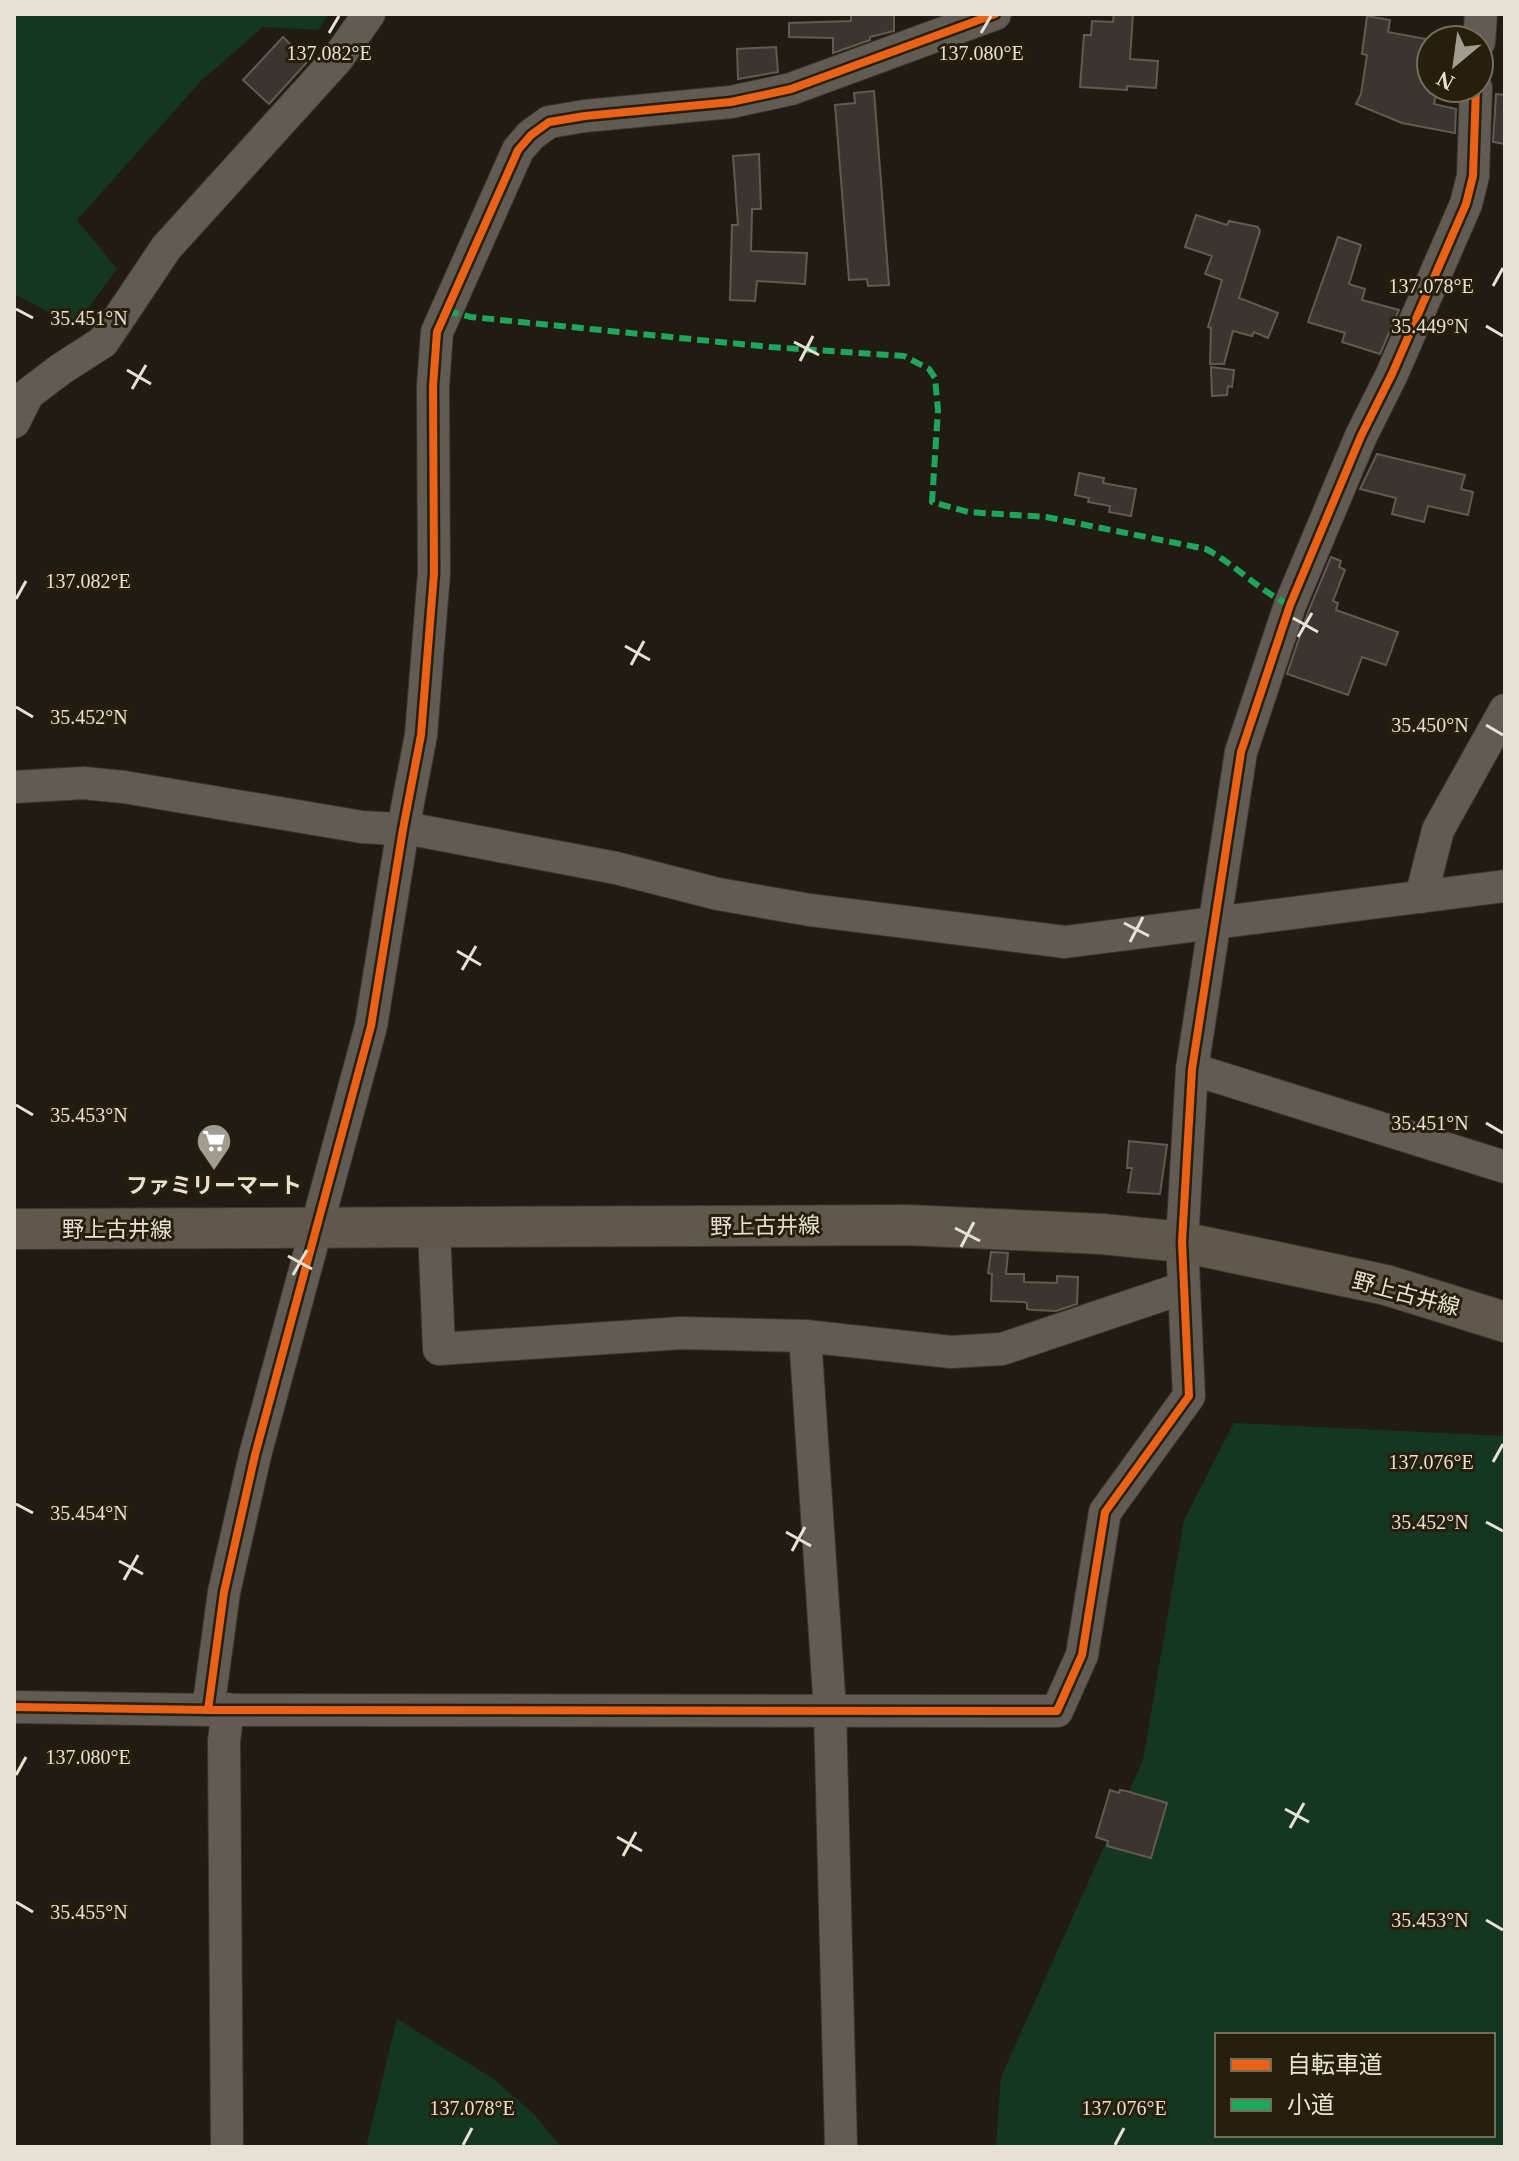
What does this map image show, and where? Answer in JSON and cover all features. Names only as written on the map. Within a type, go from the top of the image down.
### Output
[{"type":"main road","name":"野上古井線","points":[[14,1229],[907,1225],[1102,1234],[1182,1242],[1386,1285],[1505,1322]]},
{"type":"street","points":[[14,422],[28,394],[103,342],[166,248],[338,58],[369,14]]},
{"type":"street","points":[[227,2147],[224,1741],[218,1710],[227,1577],[255,1455],[371,1026],[421,735],[434,573],[433,386],[437,332],[518,150],[531,135],[549,122],[731,102],[791,89],[995,14]]},
{"type":"street","points":[[14,1707],[1057,1711],[1082,1655],[1105,1512],[1189,1396],[1182,1242],[1192,1069],[1241,752],[1290,605],[1361,436],[1392,374],[1466,204],[1473,176],[1475,104]]},
{"type":"street","points":[[1421,897],[1438,830],[1505,710]]},
{"type":"street","points":[[14,787],[96,784],[362,827],[403,829],[616,868],[718,894],[810,910],[1065,942],[1505,886]]},
{"type":"street","points":[[1192,1069],[1505,1167]]},
{"type":"street","points":[[434,1229],[439,1349],[682,1333],[805,1336],[951,1352],[1002,1349],[1183,1288]]},
{"type":"street","points":[[805,1336],[830,1710],[841,2147]]},
{"type":"green space","points":[[14,14],[329,14],[318,30],[263,27],[201,81],[77,220],[117,269],[75,326],[14,296]]},
{"type":"green space","points":[[1234,1423],[1505,1436],[1505,2147],[996,2147],[1001,2077],[1143,1760],[1184,1520]]},
{"type":"green space","points":[[397,2019],[492,2078],[533,2113],[561,2147],[366,2147]]},
{"type":"building","points":[[851,14],[894,14],[894,31],[870,37],[870,40],[833,53],[833,38],[789,37],[789,23],[851,21]]},
{"type":"building","points":[[1114,14],[1133,14],[1130,59],[1158,61],[1156,88],[1080,87],[1084,35],[1091,35],[1092,21],[1113,22]]},
{"type":"building","points":[[1367,16],[1390,20],[1388,32],[1415,37],[1415,104],[1456,109],[1455,133],[1402,123],[1356,104],[1361,94],[1367,55],[1362,54]]},
{"type":"building","points":[[283,37],[308,61],[269,104],[243,80]]},
{"type":"building","points":[[776,47],[778,72],[738,79],[737,49]]},
{"type":"building","points":[[874,91],[889,285],[868,286],[867,279],[849,280],[835,105],[855,103],[854,93]]},
{"type":"building","points":[[1496,94],[1505,95],[1505,144],[1493,142]]},
{"type":"building","points":[[759,154],[761,209],[752,209],[751,251],[807,253],[805,284],[757,281],[755,301],[730,300],[732,225],[738,225],[733,156]]},
{"type":"building","points":[[1196,215],[1227,225],[1229,221],[1258,227],[1260,231],[1239,298],[1278,313],[1268,338],[1254,332],[1252,336],[1233,331],[1224,364],[1210,364],[1211,328],[1208,327],[1222,280],[1205,274],[1212,256],[1185,247]]},
{"type":"building","points":[[1338,237],[1361,245],[1349,284],[1365,289],[1362,300],[1399,310],[1380,354],[1342,342],[1345,333],[1308,322]]},
{"type":"building","points":[[1211,367],[1234,370],[1232,387],[1228,386],[1227,395],[1212,396]]},
{"type":"building","points":[[1377,454],[1465,475],[1461,489],[1473,492],[1468,515],[1428,506],[1424,522],[1392,514],[1396,498],[1360,489]]},
{"type":"building","points":[[1079,473],[1104,478],[1103,483],[1136,489],[1131,516],[1109,512],[1110,506],[1088,502],[1089,498],[1075,495]]},
{"type":"building","points":[[1331,557],[1341,561],[1339,567],[1345,570],[1333,601],[1338,603],[1336,610],[1398,632],[1386,665],[1362,657],[1348,695],[1287,674]]},
{"type":"building","points":[[1129,1141],[1167,1145],[1160,1194],[1128,1192],[1132,1168],[1127,1168]]},
{"type":"building","points":[[991,1252],[1008,1253],[1006,1274],[1024,1274],[1024,1282],[1057,1283],[1057,1276],[1078,1277],[1077,1304],[1056,1311],[1027,1309],[1024,1302],[991,1301],[992,1274],[988,1273]]},
{"type":"building","points":[[1110,1790],[1119,1793],[1120,1790],[1126,1791],[1167,1803],[1151,1858],[1107,1846],[1108,1841],[1096,1837]]},
{"type":"marked path","points":[[447,311],[471,317],[770,347],[904,356],[929,369],[935,378],[938,410],[932,502],[968,512],[1046,517],[1206,549],[1290,605]]},
{"type":"cycle path","points":[[208,1710],[224,1592],[255,1455],[371,1026],[421,735],[434,573],[433,386],[437,332],[518,150],[531,135],[549,122],[731,102],[791,89],[995,14]]},
{"type":"cycle path","points":[[14,1707],[1057,1711],[1082,1655],[1105,1512],[1189,1396],[1182,1242],[1192,1069],[1241,752],[1290,605],[1361,436],[1392,374],[1466,204],[1473,176],[1475,104]]},
{"type":"place","name":"ファミリーマート","points":[[214,1172]]}]
